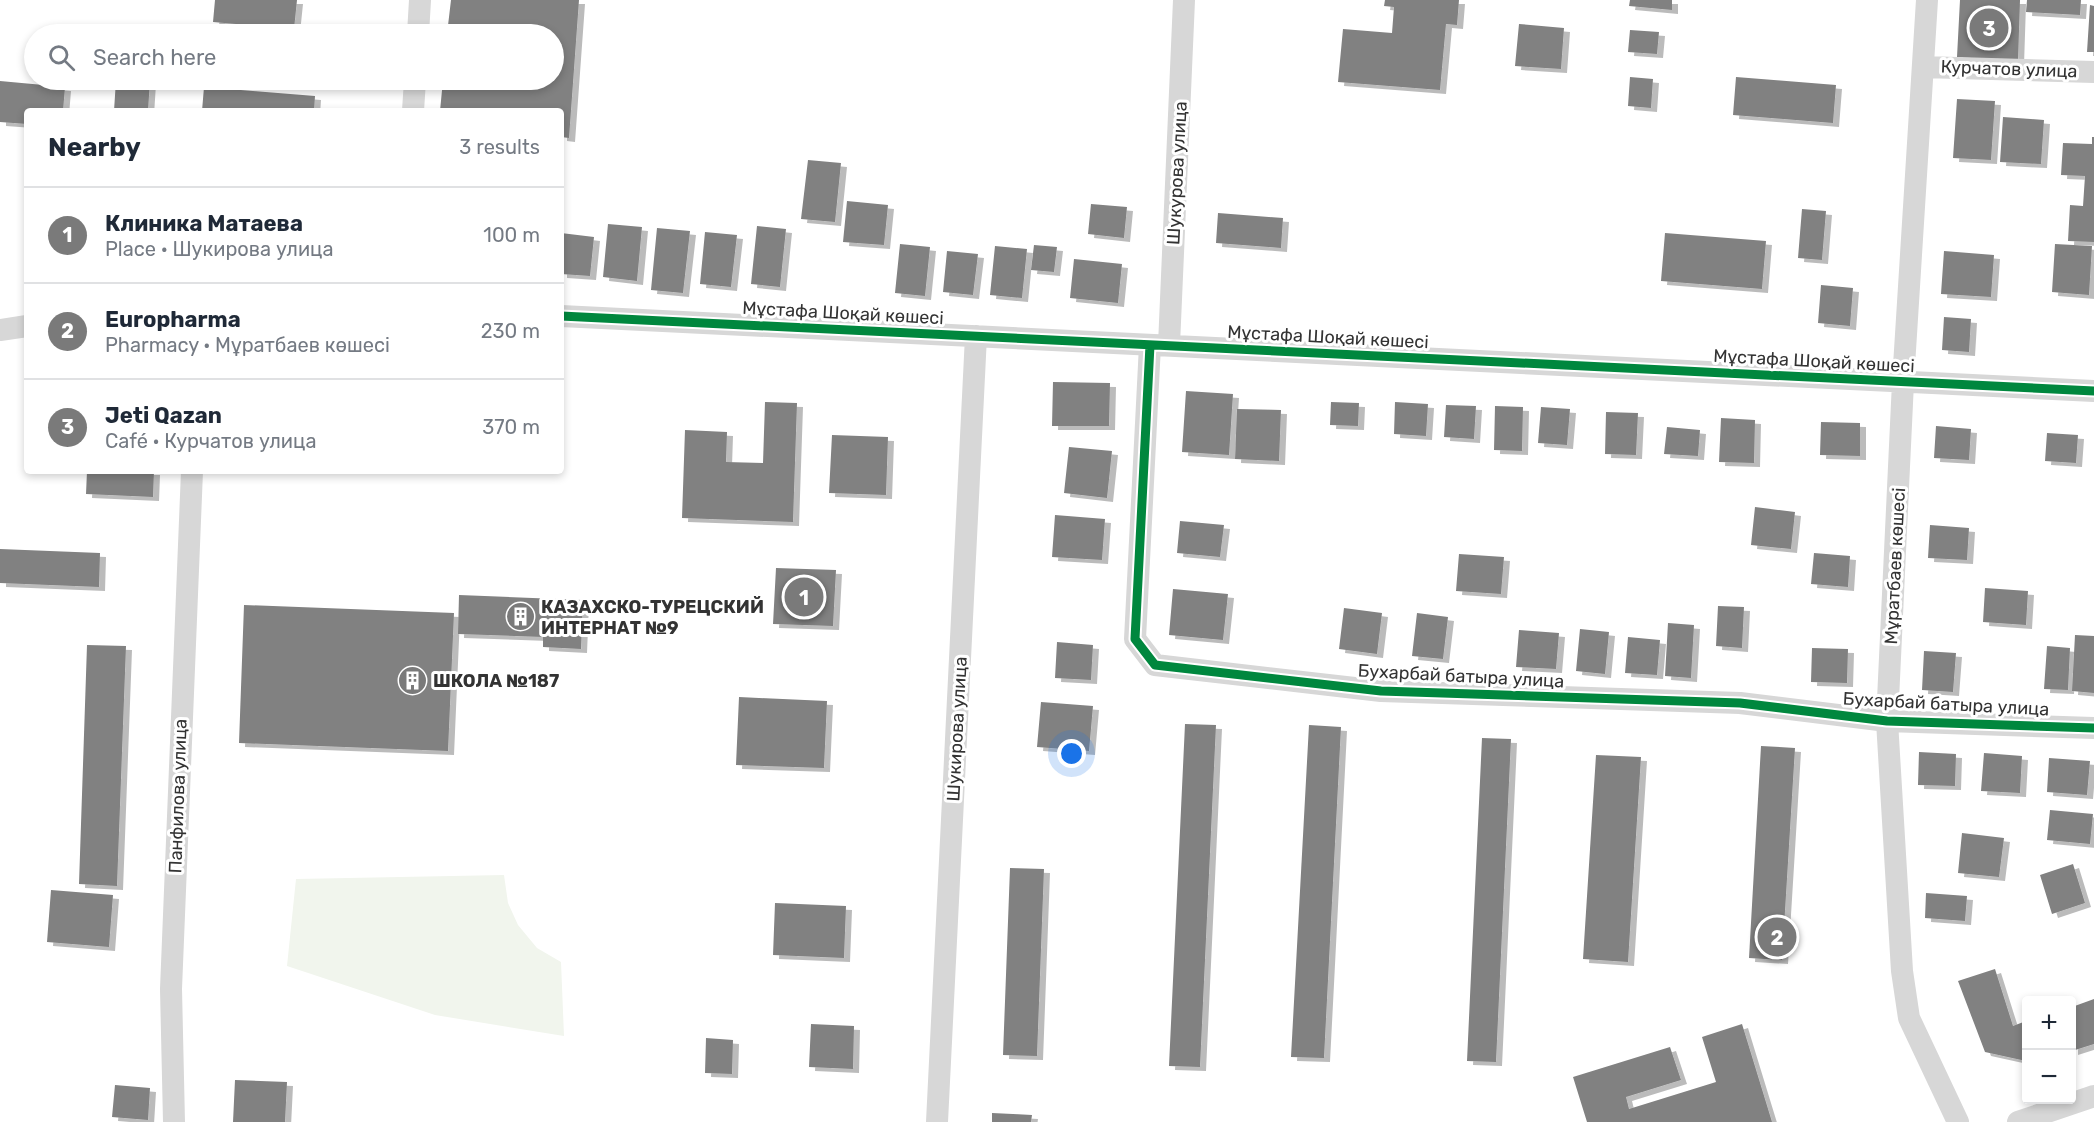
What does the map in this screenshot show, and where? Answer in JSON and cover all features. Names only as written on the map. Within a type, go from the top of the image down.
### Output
[{"type":"street","points":[[419,24],[420,0]]},
{"type":"street","name":"Шукурова улица","points":[[1159,345],[1184,0]]},
{"type":"street","name":"Мұратбаев көшесі","points":[[1927,0],[1903,382],[1887,721],[1902,971],[1909,1018],[1958,1122]]},
{"type":"street","name":"Курчатов улица","points":[[1923,67],[2094,72]]},
{"type":"street","points":[[413,108],[414,90]]},
{"type":"street","name":"Мұстафа Шоқай көшесі","points":[[564,316],[2094,391]]},
{"type":"street","points":[[0,330],[24,326]]},
{"type":"street","name":"Шукирова улица","points":[[937,1122],[976,336]]},
{"type":"street","name":"Бухарбай батыра улица","points":[[1159,345],[1135,639],[1155,666],[1381,691],[1740,703],[1887,721],[2094,729]]},
{"type":"street","name":"Панфилова улица","points":[[174,1122],[171,989],[192,474]]},
{"type":"street","points":[[2018,1122],[2094,1096]]},
{"type":"shaded area","points":[[504,875],[508,903],[518,925],[537,948],[561,962],[564,1036],[435,1015],[287,966],[296,879]]},
{"type":"building","points":[[215,0],[297,0],[295,24],[213,22]]},
{"type":"building","points":[[451,0],[579,0],[569,138],[564,137],[564,108],[440,108],[442,90],[564,90],[564,24],[448,24]]},
{"type":"building","points":[[1385,0],[1459,0],[1457,25],[1446,24],[1440,90],[1338,82],[1343,29],[1392,33],[1394,7],[1384,6]]},
{"type":"building","points":[[1630,0],[1672,0],[1672,10],[1629,6]]},
{"type":"building","points":[[1960,0],[2020,0],[2018,61],[1957,57]]},
{"type":"building","points":[[2027,0],[2081,0],[2080,15],[2026,12]]},
{"type":"building","points":[[2090,5],[2094,6],[2094,52],[2087,52]]},
{"type":"building","points":[[1519,24],[1564,28],[1561,69],[1515,66]]},
{"type":"building","points":[[1630,30],[1659,32],[1657,54],[1628,52]]},
{"type":"building","points":[[1630,77],[1653,79],[1651,108],[1628,106]]},
{"type":"building","points":[[1736,77],[1836,85],[1833,123],[1733,115]]},
{"type":"building","points":[[0,81],[24,83],[24,90],[65,90],[63,108],[24,108],[24,124],[0,122]]},
{"type":"building","points":[[115,90],[149,90],[148,108],[114,108]]},
{"type":"building","points":[[204,90],[241,90],[315,96],[314,108],[202,108]]},
{"type":"building","points":[[1957,99],[1995,101],[1991,160],[1953,158]]},
{"type":"building","points":[[2003,117],[2044,120],[2041,164],[2000,162]]},
{"type":"building","points":[[2092,137],[2094,137],[2094,242],[2068,241],[2070,205],[2083,206],[2085,176],[2061,175],[2063,143],[2092,144]]},
{"type":"building","points":[[808,160],[841,163],[835,222],[801,219]]},
{"type":"building","points":[[847,201],[888,205],[884,245],[843,242]]},
{"type":"building","points":[[1091,204],[1127,207],[1124,238],[1088,234]]},
{"type":"building","points":[[1802,209],[1826,211],[1822,260],[1798,258]]},
{"type":"building","points":[[1218,213],[1283,218],[1281,248],[1216,243]]},
{"type":"building","points":[[608,224],[642,227],[637,281],[603,277]]},
{"type":"building","points":[[757,226],[786,229],[780,287],[751,284]]},
{"type":"building","points":[[657,228],[690,231],[683,293],[651,290]]},
{"type":"building","points":[[705,232],[737,235],[731,287],[700,284]]},
{"type":"building","points":[[564,233],[594,237],[590,276],[564,274]]},
{"type":"building","points":[[1665,233],[1766,241],[1762,289],[1661,281]]},
{"type":"building","points":[[900,244],[930,247],[925,296],[895,293]]},
{"type":"building","points":[[2055,244],[2092,246],[2089,295],[2052,292]]},
{"type":"building","points":[[1034,245],[1057,247],[1054,272],[1031,270]]},
{"type":"building","points":[[995,246],[1027,249],[1022,298],[990,295]]},
{"type":"building","points":[[947,251],[978,254],[973,295],[943,292]]},
{"type":"building","points":[[1944,251],[1994,255],[1991,297],[1941,294]]},
{"type":"building","points":[[1074,259],[1122,264],[1118,303],[1070,298]]},
{"type":"building","points":[[1821,285],[1853,288],[1850,326],[1818,323]]},
{"type":"building","points":[[1944,317],[1971,319],[1969,352],[1942,350]]},
{"type":"building","points":[[1053,382],[1110,383],[1109,426],[1052,426]]},
{"type":"building","points":[[1186,391],[1233,394],[1229,455],[1182,452]]},
{"type":"building","points":[[765,402],[797,403],[793,522],[682,518],[685,430],[727,432],[726,462],[763,463]]},
{"type":"building","points":[[1331,402],[1359,403],[1358,426],[1330,425]]},
{"type":"building","points":[[1395,402],[1428,404],[1426,436],[1394,434]]},
{"type":"building","points":[[1446,405],[1476,406],[1474,439],[1444,437]]},
{"type":"building","points":[[1495,406],[1523,407],[1522,451],[1494,450]]},
{"type":"building","points":[[1541,407],[1570,409],[1567,445],[1538,443]]},
{"type":"building","points":[[1237,409],[1281,410],[1279,461],[1235,459]]},
{"type":"building","points":[[1606,412],[1638,413],[1636,455],[1605,454]]},
{"type":"building","points":[[1721,418],[1755,420],[1754,463],[1719,462]]},
{"type":"building","points":[[1821,422],[1860,423],[1860,456],[1820,455]]},
{"type":"building","points":[[1936,426],[1971,429],[1969,460],[1934,458]]},
{"type":"building","points":[[1667,427],[1700,430],[1698,456],[1664,454]]},
{"type":"building","points":[[2047,433],[2078,435],[2076,463],[2045,461]]},
{"type":"building","points":[[832,435],[888,437],[886,495],[829,493]]},
{"type":"building","points":[[1069,447],[1112,451],[1107,498],[1064,493]]},
{"type":"building","points":[[87,474],[154,474],[153,497],[86,494]]},
{"type":"building","points":[[1755,507],[1795,512],[1791,549],[1751,545]]},
{"type":"building","points":[[1055,515],[1105,519],[1102,560],[1052,557]]},
{"type":"building","points":[[1180,521],[1224,525],[1220,557],[1177,553]]},
{"type":"building","points":[[1930,525],[1969,528],[1967,560],[1928,558]]},
{"type":"building","points":[[0,549],[100,553],[99,587],[0,583]]},
{"type":"building","points":[[1814,553],[1850,556],[1848,587],[1811,584]]},
{"type":"building","points":[[1459,554],[1504,557],[1501,594],[1456,591]]},
{"type":"building","points":[[776,568],[836,570],[833,626],[773,624]]},
{"type":"building","points":[[1985,588],[2028,591],[2026,625],[1983,622]]},
{"type":"building","points":[[1173,589],[1228,594],[1223,640],[1169,635]]},
{"type":"building","name":"КАЗАХСКО-ТУРЕЦСКИЙ ИНТЕРНАТ №9","points":[[459,595],[583,600],[581,649],[543,647],[543,637],[458,634]]},
{"type":"building","name":"ШКОЛА №187","points":[[244,605],[454,613],[448,751],[239,743]]},
{"type":"building","points":[[1718,606],[1744,607],[1742,648],[1716,646]]},
{"type":"building","points":[[1344,608],[1382,613],[1377,654],[1339,649]]},
{"type":"building","points":[[1417,613],[1448,617],[1443,659],[1412,656]]},
{"type":"building","points":[[1668,623],[1694,625],[1691,678],[1665,676]]},
{"type":"building","points":[[1580,629],[1609,632],[1605,674],[1576,671]]},
{"type":"building","points":[[1519,630],[1559,633],[1556,669],[1516,667]]},
{"type":"building","points":[[2075,635],[2094,636],[2094,693],[2072,691]]},
{"type":"building","points":[[1628,637],[1660,640],[1657,675],[1625,673]]},
{"type":"building","points":[[1057,642],[1093,645],[1091,680],[1055,678]]},
{"type":"building","points":[[87,645],[126,646],[117,886],[79,884]]},
{"type":"building","points":[[2047,646],[2070,648],[2068,690],[2044,689]]},
{"type":"building","points":[[1812,648],[1848,649],[1847,683],[1811,682]]},
{"type":"building","points":[[1924,651],[1956,653],[1953,692],[1922,690]]},
{"type":"building","points":[[739,697],[827,701],[824,768],[736,765]]},
{"type":"building","points":[[1041,702],[1093,706],[1089,751],[1037,747]]},
{"type":"building","points":[[1185,724],[1216,725],[1200,1067],[1169,1066]]},
{"type":"building","points":[[1309,725],[1341,727],[1324,1058],[1291,1057]]},
{"type":"building","points":[[1482,738],[1511,739],[1496,1062],[1467,1061]]},
{"type":"building","points":[[1761,746],[1795,748],[1782,960],[1749,958]]},
{"type":"building","points":[[1919,752],[1956,754],[1955,786],[1918,785]]},
{"type":"building","points":[[1984,753],[2022,756],[2020,793],[1981,791]]},
{"type":"building","points":[[1596,755],[1641,757],[1628,962],[1583,959]]},
{"type":"building","points":[[2049,758],[2090,761],[2087,795],[2047,792]]},
{"type":"building","points":[[2050,810],[2093,814],[2090,844],[2047,840]]},
{"type":"building","points":[[1962,833],[2004,838],[1999,877],[1958,873]]},
{"type":"building","points":[[2073,864],[2085,903],[2052,914],[2040,875]]},
{"type":"building","points":[[1010,868],[1044,869],[1037,1056],[1003,1055]]},
{"type":"building","points":[[51,890],[113,895],[109,947],[47,942]]},
{"type":"building","points":[[1926,893],[1967,896],[1965,921],[1925,918]]},
{"type":"building","points":[[775,903],[846,906],[844,958],[773,955]]},
{"type":"building","points":[[1995,969],[2013,1026],[2022,1023],[2022,1060],[1985,1052],[1958,981]]},
{"type":"building","points":[[2094,999],[2094,1044],[2076,1050],[2076,1006]]},
{"type":"building","points":[[811,1024],[854,1026],[853,1069],[809,1067]]},
{"type":"building","points":[[1742,1024],[1772,1122],[1587,1122],[1573,1077],[1670,1047],[1681,1080],[1626,1097],[1629,1109],[1716,1082],[1702,1037]]},
{"type":"building","points":[[706,1038],[733,1040],[732,1074],[705,1073]]},
{"type":"building","points":[[235,1080],[287,1082],[285,1122],[233,1122]]},
{"type":"building","points":[[115,1085],[150,1088],[148,1120],[112,1117]]},
{"type":"building","points":[[992,1113],[1032,1115],[1031,1122],[992,1122]]},
{"type":"cycle path","points":[[564,316],[2094,391]]},
{"type":"cycle path","points":[[1150,345],[1135,639],[1155,665],[1381,691],[1740,703],[1887,721],[2094,728]]},
{"type":"place","name":"Jeti Qazan","points":[[1989,28]]},
{"type":"place","name":"Клиника Матаева","points":[[804,597]]},
{"type":"place","name":"КАЗАХСКО-ТУРЕЦСКИЙ ИНТЕРНАТ №9","points":[[520,617]]},
{"type":"place","name":"ШКОЛА №187","points":[[412,681]]},
{"type":"place","name":"Europharma","points":[[1777,937]]}]
